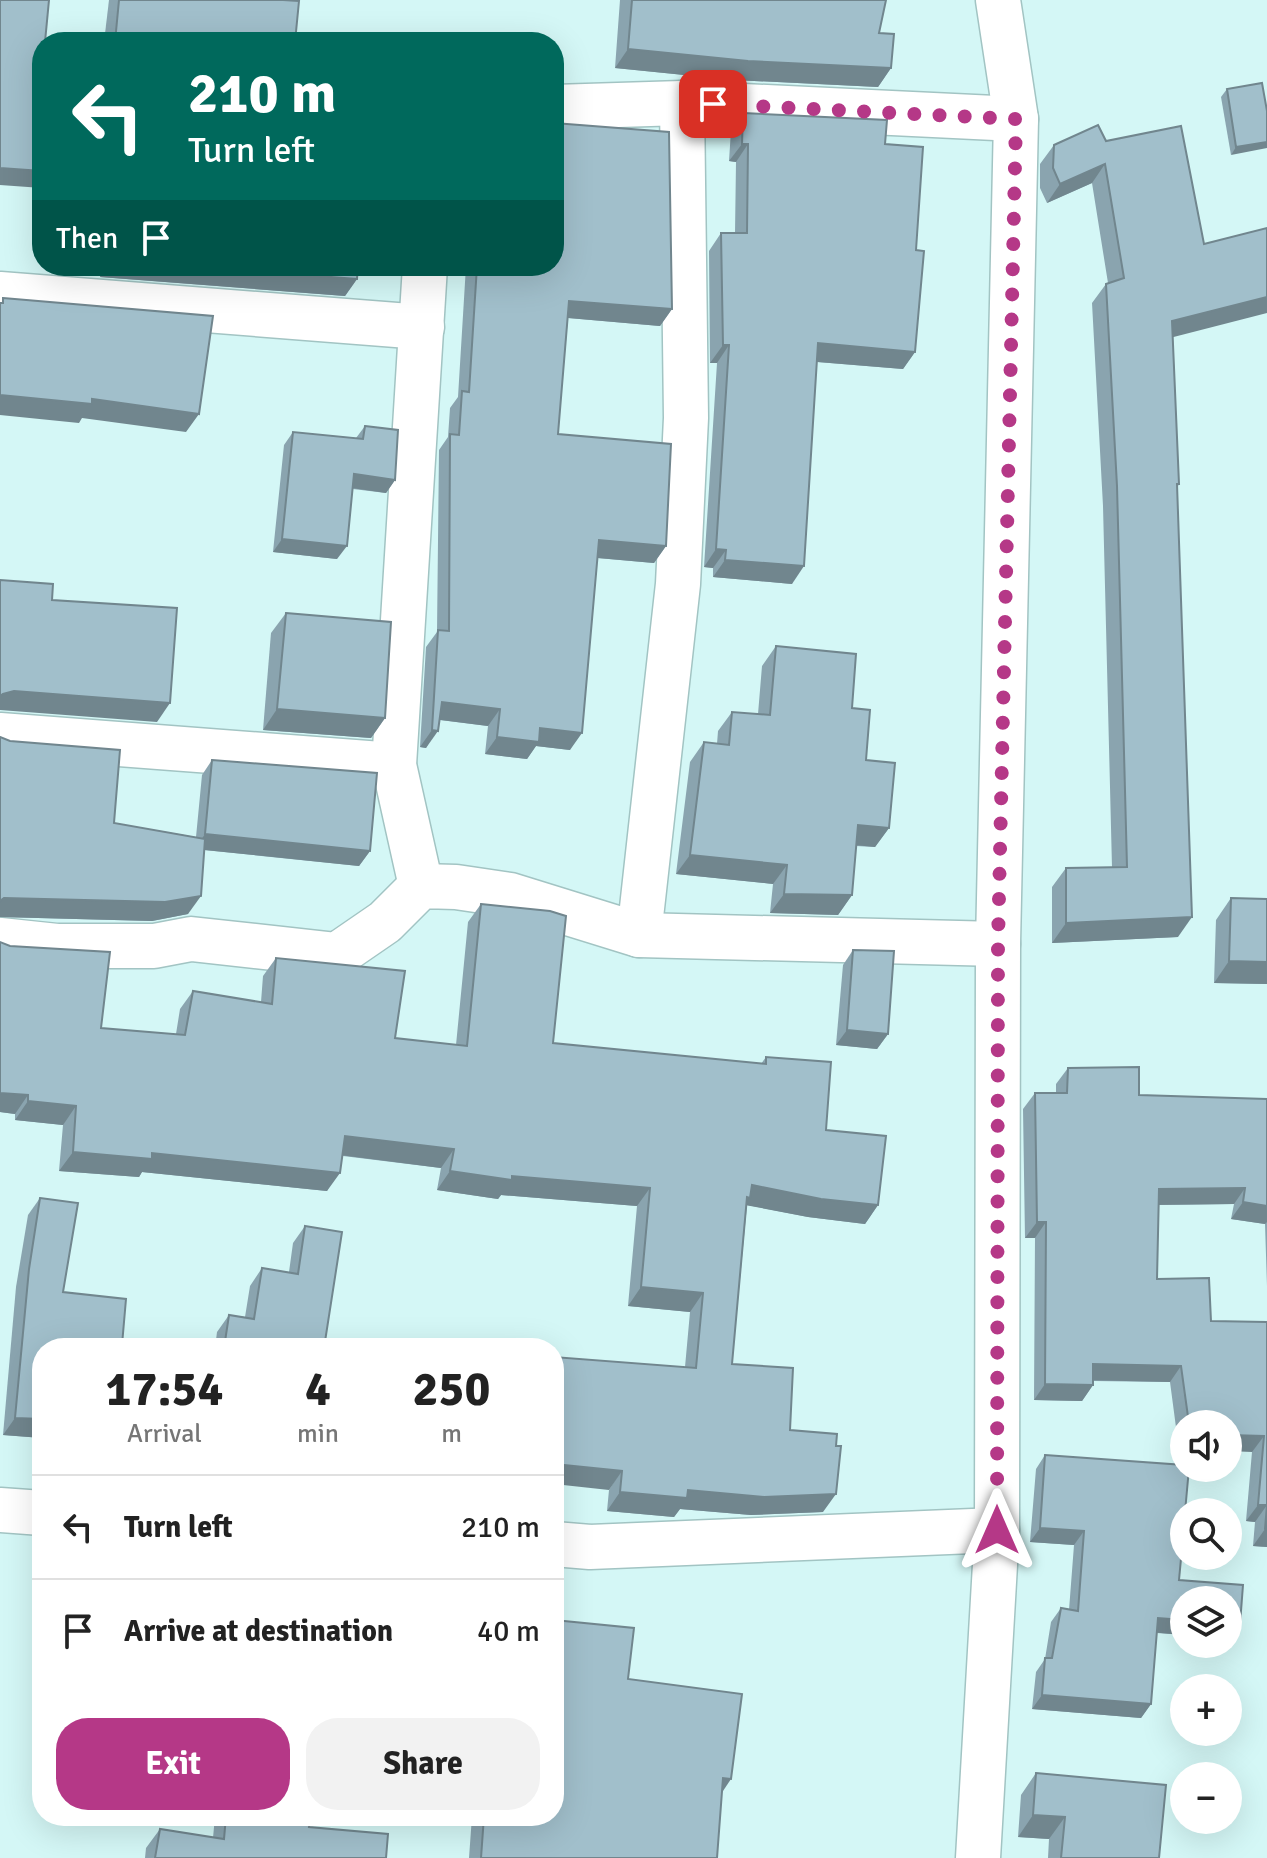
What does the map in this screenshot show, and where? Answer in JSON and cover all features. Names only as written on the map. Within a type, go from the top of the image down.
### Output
[{"type":"street","points":[[978,1858],[997,1530],[998,944],[1016,119],[998,0]]},
{"type":"street","points":[[564,107],[682,103],[1016,119]]},
{"type":"street","points":[[639,935],[680,554],[686,418],[682,103]]},
{"type":"street","points":[[421,886],[394,765],[425,276]]},
{"type":"street","points":[[0,294],[422,327]]},
{"type":"street","points":[[0,735],[394,765]]},
{"type":"street","points":[[0,940],[57,946],[154,946],[191,939],[337,955],[385,922],[421,886],[456,887],[510,895],[639,935],[998,944]]},
{"type":"street","points":[[0,1510],[32,1512]]},
{"type":"street","points":[[564,1545],[590,1547],[997,1530]]},
{"type":"building","points":[[0,0],[49,0],[46,32],[32,32],[32,170],[0,168]]},
{"type":"building","points":[[119,0],[299,1],[296,32],[116,32]]},
{"type":"building","points":[[632,0],[886,0],[879,33],[894,34],[891,68],[748,61],[628,49]]},
{"type":"building","points":[[1262,83],[1267,111],[1267,142],[1236,147],[1227,89]]},
{"type":"building","points":[[743,113],[887,120],[885,144],[923,147],[916,250],[924,251],[915,352],[818,343],[804,566],[725,560],[726,550],[716,549],[729,345],[723,345],[721,233],[747,233],[748,144],[742,144]]},
{"type":"building","points":[[564,124],[669,132],[672,309],[569,301],[558,434],[671,444],[666,546],[599,540],[582,733],[540,728],[539,742],[497,737],[500,709],[442,702],[438,731],[432,730],[438,630],[449,631],[450,434],[459,435],[462,391],[469,392],[476,276],[564,276]]},
{"type":"building","points":[[1098,125],[1106,141],[1181,126],[1204,244],[1267,228],[1267,297],[1172,321],[1192,917],[1066,923],[1066,868],[1127,867],[1117,486],[1106,284],[1124,278],[1105,164],[1060,184],[1053,168],[1054,145]]},
{"type":"building","points":[[319,276],[357,276],[357,279]]},
{"type":"building","points":[[3,298],[213,316],[199,414],[92,399],[92,404],[0,395],[0,303],[3,303]]},
{"type":"building","points":[[365,426],[398,430],[395,480],[354,474],[347,546],[282,539],[293,432],[363,439]]},
{"type":"building","points":[[0,580],[53,584],[52,600],[177,608],[170,703],[14,691],[0,696]]},
{"type":"building","points":[[286,613],[391,622],[385,718],[277,709]]},
{"type":"building","points":[[776,646],[856,654],[852,708],[870,710],[866,760],[895,763],[889,828],[858,825],[852,895],[784,894],[787,865],[690,855],[704,742],[729,745],[732,712],[770,715]]},
{"type":"building","points":[[0,737],[10,741],[120,750],[114,823],[205,839],[201,896],[165,902],[4,898],[0,901]]},
{"type":"building","points":[[212,760],[377,773],[370,851],[205,834]]},
{"type":"building","points":[[1231,898],[1267,899],[1267,962],[1229,961]]},
{"type":"building","points":[[481,904],[550,911],[566,916],[553,1043],[766,1064],[766,1057],[831,1062],[826,1130],[886,1136],[878,1205],[821,1199],[752,1185],[750,1198],[747,1197],[732,1364],[793,1368],[790,1430],[837,1434],[836,1446],[841,1446],[836,1494],[764,1497],[688,1490],[687,1498],[620,1492],[622,1471],[564,1465],[564,1358],[696,1368],[703,1293],[641,1287],[650,1188],[512,1176],[512,1180],[450,1171],[454,1149],[345,1136],[340,1173],[152,1153],[152,1159],[73,1152],[76,1106],[28,1101],[28,1095],[0,1093],[0,942],[10,946],[110,952],[101,1028],[185,1035],[193,991],[272,1004],[276,958],[405,971],[395,1038],[467,1046]]},
{"type":"building","points":[[853,950],[894,951],[888,1034],[847,1030]]},
{"type":"building","points":[[1139,1067],[1139,1095],[1267,1099],[1267,1206],[1243,1202],[1245,1188],[1159,1189],[1157,1279],[1209,1278],[1211,1321],[1267,1322],[1267,1505],[1258,1505],[1264,1436],[1242,1435],[1242,1410],[1187,1410],[1181,1366],[1093,1364],[1093,1385],[1045,1384],[1046,1222],[1037,1222],[1035,1093],[1067,1093],[1068,1068]]},
{"type":"building","points":[[40,1198],[78,1203],[63,1292],[126,1299],[123,1338],[32,1338],[32,1419],[15,1418],[29,1269]]},
{"type":"building","points":[[305,1226],[342,1232],[326,1338],[226,1338],[229,1315],[254,1319],[262,1268],[298,1274]]},
{"type":"building","points":[[1045,1455],[1170,1464],[1170,1482],[1188,1482],[1186,1498],[1170,1498],[1170,1570],[1180,1570],[1179,1580],[1243,1585],[1242,1598],[1242,1586],[1170,1586],[1170,1619],[1158,1618],[1151,1704],[1042,1695],[1045,1658],[1052,1658],[1061,1608],[1078,1611],[1084,1531],[1040,1528]]},
{"type":"building","points":[[564,1621],[634,1628],[628,1679],[742,1694],[731,1779],[723,1778],[717,1858],[481,1858],[483,1826],[564,1826]]},
{"type":"building","points":[[1036,1773],[1166,1785],[1159,1858],[1061,1858],[1065,1817],[1033,1815]]},
{"type":"building","points":[[225,1826],[309,1826],[388,1834],[386,1858],[155,1858],[160,1829],[224,1839]]},
{"type":"route","points":[[713,104],[1016,119],[998,944],[997,1530]]}]
